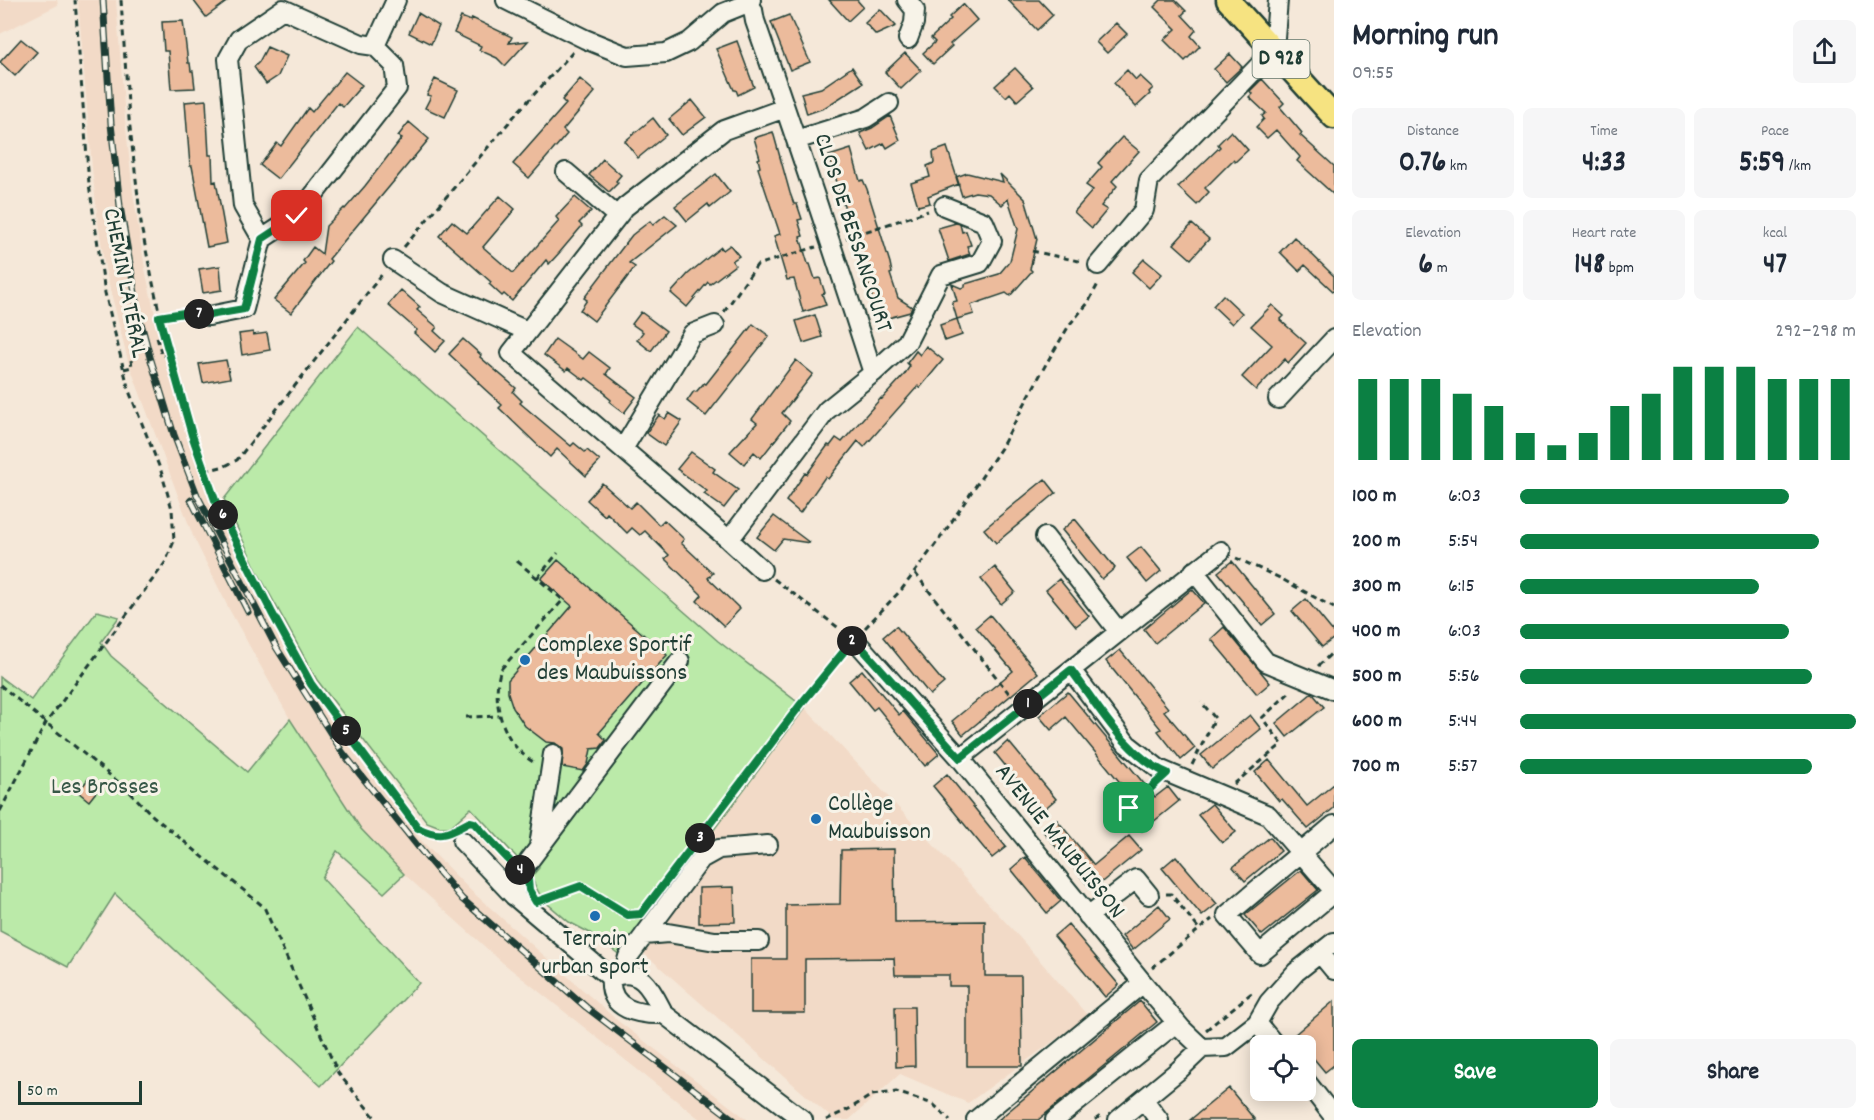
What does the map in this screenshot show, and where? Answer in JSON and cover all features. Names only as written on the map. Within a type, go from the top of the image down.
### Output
[{"type":"main road","name":"D 928","points":[[1228,0],[1334,117]]},
{"type":"street","points":[[375,46],[396,0]]},
{"type":"street","points":[[506,0],[585,39],[627,56],[666,53],[689,42],[723,13],[749,2]]},
{"type":"street","points":[[907,0],[915,10],[914,23],[908,39]]},
{"type":"street","points":[[1098,265],[1144,210],[1149,180],[1274,50],[1278,0]]},
{"type":"street","name":"CLOS DE BESSANCOURT","points":[[749,2],[873,373]]},
{"type":"street","points":[[209,315],[244,309],[262,239],[297,216],[397,88],[394,66],[375,46],[361,44],[283,9],[239,39],[228,59],[243,206],[262,239]]},
{"type":"street","points":[[796,140],[866,118],[889,103]]},
{"type":"street","points":[[762,570],[511,353],[625,207],[724,130],[785,108]]},
{"type":"street","points":[[566,172],[617,216]]},
{"type":"street","name":"CLOS DE BESSANCOURT","points":[[729,540],[827,410],[907,342],[941,275],[980,263],[992,241],[984,222],[944,206]]},
{"type":"street","points":[[393,260],[442,293],[527,331]]},
{"type":"street","points":[[623,449],[692,334],[715,325]]},
{"type":"street","points":[[1278,399],[1334,339]]},
{"type":"street","points":[[1045,537],[1119,632]]},
{"type":"street","points":[[960,758],[1221,551]]},
{"type":"street","points":[[1194,571],[1266,662],[1334,690]]},
{"type":"street","name":"AVENUE MAUBUISSON","points":[[854,639],[960,758],[1176,1023],[1198,1044]]},
{"type":"street","points":[[514,896],[522,872],[680,661]]},
{"type":"street","points":[[1071,670],[1127,744],[1167,773],[1268,814],[1302,852],[1334,891],[1260,954],[1227,915],[1302,852],[1334,825]]},
{"type":"street","points":[[539,848],[552,761]]},
{"type":"street","points":[[459,832],[514,896],[617,975],[636,976],[643,980],[651,989],[664,1014],[803,1120]]},
{"type":"street","points":[[664,1014],[648,1015],[631,1011],[614,998],[610,989],[628,957],[640,928],[701,859],[719,849],[768,845]]},
{"type":"street","points":[[1088,916],[1136,879],[1149,895]]},
{"type":"street","points":[[640,928],[715,941],[759,941]]},
{"type":"street","points":[[1111,1116],[1144,1100],[1198,1044],[1226,1047],[1257,1023],[1269,1002],[1296,972],[1327,947],[1334,970]]},
{"type":"street","points":[[976,1120],[1143,983]]},
{"type":"street","points":[[1054,1120],[1176,1023]]},
{"type":"street","points":[[1257,1023],[1267,1035]]},
{"type":"street","points":[[1316,1094],[1334,1118]]},
{"type":"street","points":[[1144,1100],[1160,1120]]},
{"type":"path","name":"CHEMIN LATÉRAL","points":[[0,811],[46,723],[165,563],[174,541],[172,509],[161,471],[129,391],[105,293],[88,184],[75,0]]},
{"type":"path","points":[[121,0],[135,180],[142,231],[168,354],[192,435],[215,500],[311,684],[418,828],[431,834],[443,835],[459,832],[470,822],[474,823],[522,872]]},
{"type":"path","points":[[695,844],[801,704],[854,639],[902,589],[944,534],[1001,448],[1070,324],[1088,303],[1100,281],[1098,265],[1032,251]]},
{"type":"path","points":[[159,317],[184,313],[209,315]]},
{"type":"path","points":[[158,337],[162,356],[168,354]]},
{"type":"path","points":[[124,369],[132,367],[131,360]]},
{"type":"path","points":[[1221,551],[1280,578],[1334,608]]},
{"type":"path","points":[[537,578],[558,553]]},
{"type":"path","points":[[517,561],[563,600],[501,669],[496,683],[500,716],[509,736],[532,762],[552,761]]},
{"type":"path","points":[[762,570],[854,639]]},
{"type":"path","points":[[915,573],[1021,710]]},
{"type":"path","points":[[1220,795],[1282,744],[1262,718],[1305,678]]},
{"type":"path","points":[[0,685],[128,790],[153,816],[264,907],[338,1073],[377,1120]]},
{"type":"path","points":[[1184,780],[1215,718],[1201,702]]},
{"type":"path","points":[[466,717],[500,716]]},
{"type":"path","points":[[1129,808],[1167,773]]},
{"type":"path","points":[[536,902],[581,886],[628,915],[641,914],[640,928]]},
{"type":"path","points":[[1149,895],[1171,894],[1199,929]]},
{"type":"path","points":[[1143,983],[1153,965],[1216,915],[1227,915]]},
{"type":"path","points":[[1198,1044],[1261,985]]},
{"type":"path","points":[[826,1120],[872,1095],[896,1092],[933,1104],[950,1120]]},
{"type":"path","points":[[1095,1120],[1111,1116]]},
{"type":"shaded area","points":[[0,0],[57,0],[58,5],[0,34]]},
{"type":"shaded area","points":[[78,0],[116,0],[133,193],[145,269],[163,351],[208,497],[259,602],[296,670],[367,771],[419,838],[470,890],[618,1021],[748,1120],[701,1120],[503,963],[404,874],[361,829],[290,719],[229,609],[193,536],[128,361],[105,268],[98,222]]},
{"type":"shaded area","name":"Collège Maubuisson","points":[[805,708],[1013,930],[1088,1016],[968,1103],[900,1074],[849,1120],[834,1120],[630,941]]},
{"type":"green space","name":"Complexe Sportif des Maubuissons","points":[[358,327],[718,641],[805,708],[620,955],[590,933],[569,922],[542,899],[531,877],[539,868],[529,861],[522,863],[471,808],[450,827],[440,827],[427,822],[317,680],[257,571],[224,499]]},
{"type":"green space","name":"Les Brosses","points":[[97,611],[119,617],[101,642],[111,656],[247,772],[290,719],[361,829],[404,874],[384,893],[337,851],[322,878],[419,983],[321,1086],[115,894],[68,967],[0,931],[0,677],[31,700]]},
{"type":"building","points":[[193,0],[229,0],[206,17]]},
{"type":"building","points":[[829,0],[857,0],[863,7],[848,21]]},
{"type":"building","points":[[1008,0],[1039,0],[1053,15],[1037,30]]},
{"type":"building","points":[[1161,0],[1175,0],[1186,11],[1182,15],[1196,30],[1191,36],[1200,46],[1185,61],[1164,40],[1176,29],[1154,7]]},
{"type":"building","points":[[963,4],[977,20],[950,44],[952,46],[933,64],[923,53],[935,42],[931,38]]},
{"type":"building","points":[[880,9],[896,26],[876,35],[865,23]]},
{"type":"building","points":[[418,13],[439,26],[431,44],[409,33]]},
{"type":"building","points":[[789,15],[810,62],[790,70],[771,22]]},
{"type":"building","points":[[461,17],[471,21],[472,18],[512,37],[509,43],[528,41],[505,66],[497,58],[479,50],[481,46],[454,33]]},
{"type":"building","points":[[183,21],[188,63],[193,71],[195,88],[171,89],[168,51],[164,51],[162,22]]},
{"type":"building","points":[[1116,23],[1127,34],[1107,53],[1096,42]]},
{"type":"building","points":[[21,39],[37,52],[15,76],[0,62]]},
{"type":"building","points":[[737,41],[754,87],[738,95],[716,49]]},
{"type":"building","points":[[267,47],[287,56],[278,76],[266,84],[254,67]]},
{"type":"building","points":[[905,53],[921,70],[901,89],[885,72]]},
{"type":"building","points":[[1230,54],[1242,67],[1226,82],[1214,69]]},
{"type":"building","points":[[852,67],[863,83],[824,108],[807,114],[801,93],[821,88]]},
{"type":"building","points":[[1015,68],[1033,87],[1017,101],[1010,93],[1006,97],[995,86]]},
{"type":"building","points":[[1127,70],[1136,80],[1140,76],[1153,88],[1136,107],[1114,83]]},
{"type":"building","points":[[345,72],[362,85],[343,107],[338,103],[278,179],[260,165],[277,143],[281,146],[308,108],[312,112]]},
{"type":"building","points":[[435,79],[458,90],[445,117],[425,108],[431,96],[427,95]]},
{"type":"building","points":[[580,79],[595,92],[563,130],[567,134],[529,178],[513,164],[566,104],[562,100]]},
{"type":"building","points":[[1262,79],[1284,103],[1280,107],[1302,133],[1300,135],[1334,166],[1334,195],[1297,161],[1300,157],[1276,130],[1267,138],[1256,127],[1264,119],[1262,116],[1266,113],[1249,97],[1252,94],[1250,91]]},
{"type":"building","points":[[206,100],[209,155],[212,155],[213,182],[216,181],[227,243],[207,247],[192,166],[190,166],[185,102]]},
{"type":"building","points":[[692,100],[706,117],[682,135],[669,119]]},
{"type":"building","points":[[890,116],[900,140],[887,148],[884,143],[869,151],[860,133]]},
{"type":"building","points":[[653,118],[666,135],[638,158],[625,141]]},
{"type":"building","points":[[409,122],[429,139],[329,259],[331,261],[291,313],[274,300],[305,263],[303,261],[313,247],[322,254],[326,226],[365,186],[402,138],[398,136]]},
{"type":"building","points":[[1231,131],[1248,150],[1235,162],[1233,160],[1205,188],[1209,192],[1197,205],[1178,187],[1220,147],[1218,144]]},
{"type":"building","points":[[773,132],[790,193],[802,219],[798,220],[803,236],[800,237],[808,264],[810,264],[815,279],[820,278],[825,293],[822,294],[826,305],[803,312],[794,279],[787,280],[774,236],[780,234],[758,168],[760,158],[754,138]]},
{"type":"building","points":[[1122,137],[1139,151],[1112,181],[1117,186],[1101,206],[1107,210],[1092,228],[1074,212],[1093,190],[1086,185],[1102,167],[1098,163]]},
{"type":"building","points":[[947,147],[959,184],[928,196],[930,203],[918,206],[911,183],[930,177],[927,166],[934,163],[933,152]]},
{"type":"building","points":[[851,149],[860,181],[863,180],[867,189],[890,263],[892,273],[890,274],[898,298],[912,307],[910,312],[877,321],[857,246],[861,245],[854,220],[849,222],[829,156]]},
{"type":"building","points":[[603,159],[621,175],[616,181],[618,183],[609,192],[589,175]]},
{"type":"building","points":[[967,173],[1003,182],[1000,174],[1025,199],[1037,239],[1030,269],[1032,271],[1010,296],[1006,293],[971,305],[974,314],[957,319],[952,302],[957,301],[952,284],[961,288],[965,287],[965,284],[999,274],[1010,261],[1018,229],[1008,199],[1002,205],[989,194],[975,192],[962,196],[956,177]]},
{"type":"building","points":[[716,174],[730,192],[710,208],[708,204],[687,221],[675,206]]},
{"type":"building","points":[[500,196],[515,209],[483,247],[513,273],[559,221],[556,217],[575,197],[591,211],[579,223],[582,226],[560,252],[549,264],[546,260],[512,301],[504,294],[502,296],[489,284],[491,282],[439,236],[452,221],[467,233]]},
{"type":"building","points":[[665,215],[677,225],[629,263],[635,267],[594,321],[580,310],[587,300],[584,298],[632,235],[650,221],[653,225]]},
{"type":"building","points":[[960,224],[962,232],[966,231],[971,245],[967,246],[970,254],[949,261],[938,228]]},
{"type":"building","points":[[1192,224],[1209,239],[1191,259],[1174,244]]},
{"type":"building","points":[[1294,237],[1334,276],[1334,292],[1305,265],[1299,271],[1280,252]]},
{"type":"building","points":[[730,245],[739,256],[732,261],[735,265],[710,284],[708,282],[687,307],[671,293],[688,274],[721,247],[723,250]]},
{"type":"building","points":[[1144,259],[1162,274],[1149,288],[1132,272]]},
{"type":"building","points":[[220,266],[222,290],[203,293],[199,269]]},
{"type":"building","points":[[401,290],[420,307],[417,310],[437,327],[434,331],[445,341],[435,352],[414,333],[417,330],[388,305]]},
{"type":"building","points":[[1223,295],[1242,313],[1232,324],[1213,306]]},
{"type":"building","points":[[1272,305],[1284,316],[1280,320],[1306,343],[1288,363],[1285,359],[1256,390],[1242,377],[1272,345],[1251,326]]},
{"type":"building","points":[[641,312],[666,331],[651,351],[637,340],[643,332],[632,324]]},
{"type":"building","points":[[815,315],[822,337],[803,343],[796,321]]},
{"type":"building","points":[[957,319],[962,335],[945,341],[940,325]]},
{"type":"building","points":[[753,324],[769,336],[706,416],[687,401],[694,391],[696,392],[704,383],[706,384]]},
{"type":"building","points":[[253,332],[253,335],[267,333],[270,350],[242,355],[239,334]]},
{"type":"building","points":[[463,339],[516,388],[513,392],[522,401],[520,403],[571,446],[574,443],[600,461],[586,476],[557,449],[550,457],[499,408],[502,405],[449,354]]},
{"type":"building","points":[[555,339],[583,359],[589,352],[610,368],[606,374],[636,397],[624,413],[610,402],[606,393],[586,378],[584,380],[568,368],[566,371],[544,355]]},
{"type":"building","points":[[926,346],[943,360],[864,447],[858,441],[828,479],[825,477],[800,513],[786,501],[805,473],[807,474],[828,445],[830,446],[836,438],[842,442],[904,375],[910,366],[907,363],[916,351],[920,355]]},
{"type":"building","points":[[226,360],[230,378],[203,383],[199,364]]},
{"type":"building","points":[[796,360],[813,374],[782,413],[790,421],[761,458],[754,452],[744,464],[730,452],[757,423],[752,419]]},
{"type":"building","points":[[669,413],[682,421],[664,446],[646,433],[659,415],[665,419]]},
{"type":"building","points":[[691,452],[715,469],[713,472],[738,490],[724,508],[704,494],[707,491],[677,469]]},
{"type":"building","points":[[1045,479],[1056,493],[996,543],[984,529]]},
{"type":"building","points":[[602,483],[630,508],[636,502],[659,525],[664,520],[684,539],[681,543],[713,573],[708,578],[740,609],[724,626],[697,601],[702,595],[665,559],[669,555],[645,531],[640,535],[632,528],[627,533],[607,513],[605,516],[587,500]]},
{"type":"building","points":[[774,516],[810,543],[783,539],[774,550],[757,537]]},
{"type":"building","points":[[1075,519],[1115,568],[1102,579],[1062,530]]},
{"type":"building","points":[[1141,547],[1161,571],[1147,583],[1127,558]]},
{"type":"building","points":[[558,560],[667,655],[599,733],[606,740],[600,748],[591,749],[588,764],[583,771],[562,767],[563,749],[555,743],[546,742],[525,726],[513,708],[508,693],[508,680],[572,606],[541,579]]},
{"type":"building","points":[[1232,561],[1275,614],[1262,625],[1218,572]]},
{"type":"building","points":[[995,567],[1015,592],[1001,604],[981,579]]},
{"type":"building","points":[[1059,579],[1089,616],[1076,626],[1046,590]]},
{"type":"building","points":[[1192,589],[1204,603],[1155,643],[1144,629]]},
{"type":"building","points":[[1306,599],[1334,633],[1334,638],[1322,647],[1292,611]]},
{"type":"building","points":[[990,615],[1038,673],[963,735],[952,721],[1013,671],[976,627]]},
{"type":"building","points":[[896,626],[944,683],[930,695],[883,637]]},
{"type":"building","points":[[1224,627],[1270,683],[1257,694],[1211,639]]},
{"type":"building","points":[[1120,650],[1168,708],[1164,711],[1195,748],[1181,760],[1158,731],[1161,729],[1106,661]]},
{"type":"building","points":[[862,670],[899,715],[903,711],[939,754],[925,766],[877,707],[873,710],[849,681]]},
{"type":"building","points":[[1068,692],[1155,797],[1168,787],[1179,801],[1142,831],[1131,817],[1142,809],[1066,717],[1051,730],[1039,716]]},
{"type":"building","points":[[1312,693],[1324,707],[1287,737],[1276,723]]},
{"type":"building","points":[[1250,715],[1261,729],[1212,769],[1201,755]]},
{"type":"building","points":[[1008,741],[1056,799],[1042,811],[995,753]]},
{"type":"building","points":[[1269,760],[1307,806],[1334,784],[1334,808],[1308,829],[1282,799],[1279,801],[1255,772]]},
{"type":"building","points":[[947,774],[1006,847],[992,858],[933,786]]},
{"type":"building","points":[[89,778],[100,787],[89,801],[78,792]]},
{"type":"building","points":[[1212,804],[1236,832],[1222,843],[1198,815]]},
{"type":"building","points":[[1057,820],[1094,865],[1129,836],[1141,850],[1092,890],[1043,831]]},
{"type":"building","points":[[1270,837],[1281,851],[1245,881],[1233,867]]},
{"type":"building","points":[[894,849],[895,922],[985,921],[985,976],[1021,976],[1022,1066],[967,1066],[967,986],[949,986],[949,975],[895,975],[894,958],[805,959],[805,1013],[751,1013],[751,959],[786,959],[786,905],[840,904],[841,850]]},
{"type":"building","points":[[1176,856],[1217,904],[1202,916],[1162,868]]},
{"type":"building","points":[[1025,857],[1061,901],[1047,913],[1011,869]]},
{"type":"building","points":[[1301,870],[1318,890],[1262,935],[1245,915]]},
{"type":"building","points":[[734,887],[735,922],[699,923],[699,888]]},
{"type":"building","points":[[1159,905],[1170,919],[1133,950],[1122,936]]},
{"type":"building","points":[[1068,924],[1119,985],[1105,997],[1054,936]]},
{"type":"building","points":[[1140,1001],[1157,1022],[1038,1120],[998,1120]]},
{"type":"building","points":[[1334,1001],[1334,1065],[1325,1072],[1316,1061],[1316,1035],[1294,1035]]},
{"type":"building","points":[[895,1007],[914,1007],[915,1066],[896,1067]]},
{"type":"building","points":[[1229,1088],[1255,1120],[1190,1120]]},
{"type":"railway","points":[[103,0],[111,124],[120,206],[139,316],[174,435],[197,495],[276,647],[343,753],[462,899],[586,1007],[734,1120]]},
{"type":"railway","points":[[191,500],[248,612]]},
{"type":"place","name":"Complexe Sportif des Maubuissons","points":[[525,660]]},
{"type":"place","name":"Collège Maubuisson","points":[[816,819]]},
{"type":"place","name":"Terrain urban sport","points":[[595,916]]},
{"type":"route","points":[[297,216],[262,239],[244,309],[209,315],[184,313],[159,317],[192,435],[215,500],[272,613],[311,684],[418,828],[431,834],[443,835],[470,822],[474,823],[505,853],[528,880],[529,890],[536,902],[581,886],[628,915],[641,914],[801,704],[854,639],[960,758],[1071,670],[1127,744],[1167,773],[1129,808]]}]
